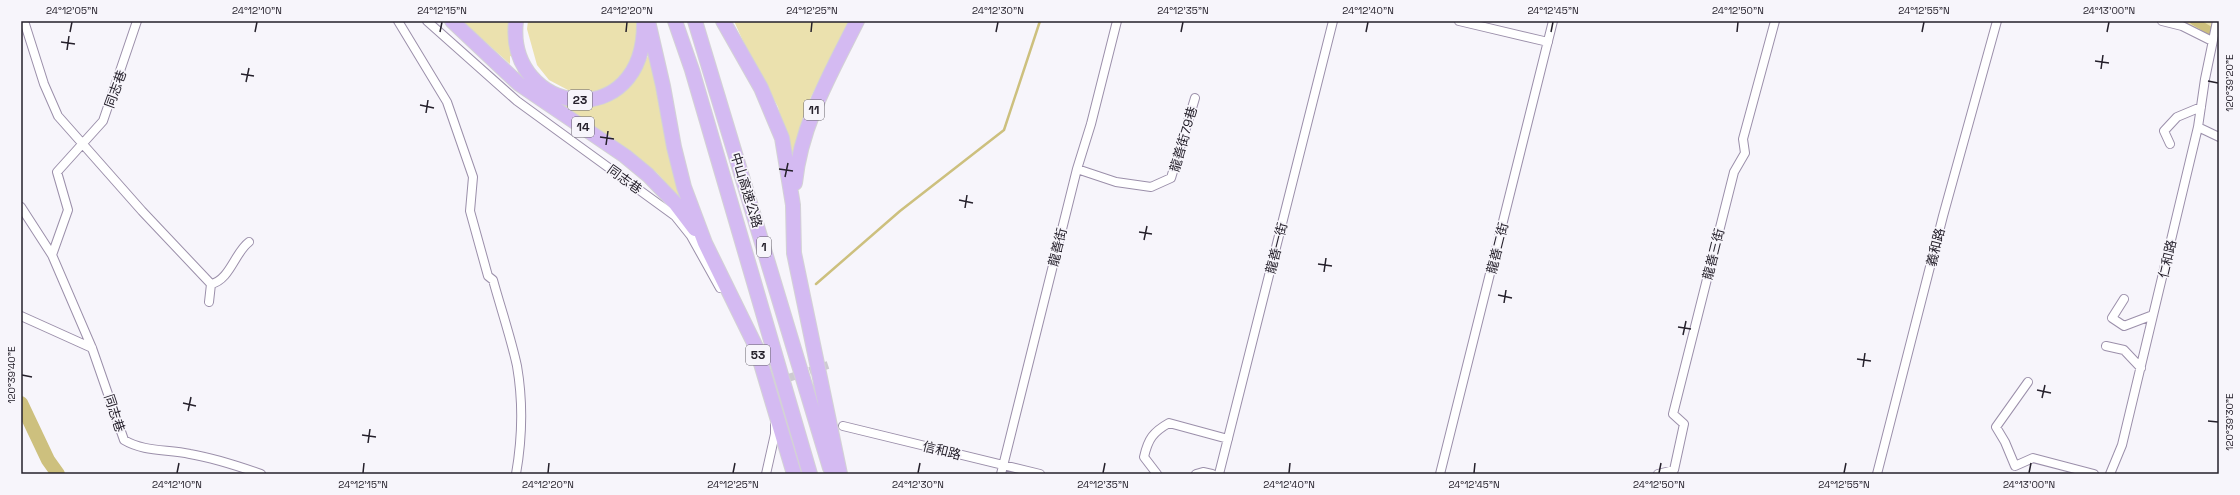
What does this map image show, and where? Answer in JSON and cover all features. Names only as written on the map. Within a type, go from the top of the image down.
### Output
[{"type":"highway","name":"14","points":[[452,21],[519,84],[625,156],[648,175],[676,204],[705,243]]},
{"type":"highway","name":"23","points":[[516,21],[515,42],[523,67],[543,88],[560,97],[576,100],[594,100],[608,95],[632,76],[641,56],[644,21]]},
{"type":"highway","points":[[648,21],[663,86],[674,147],[684,187],[705,243]]},
{"type":"highway","name":"中山高速公路","points":[[675,21],[692,70],[810,474]]},
{"type":"highway","name":"中山高速公路","points":[[695,21],[832,474]]},
{"type":"highway","points":[[723,21],[761,88],[782,138],[793,205],[794,253],[840,474]]},
{"type":"highway","name":"11","points":[[793,205],[796,167],[802,140],[817,102],[857,21]]},
{"type":"highway","name":"53","points":[[705,243],[756,347],[794,474]]},
{"type":"street","points":[[24,21],[52,106],[58,116],[82,146],[211,284],[209,302]]},
{"type":"street","name":"同志巷","points":[[52,255],[68,210],[57,172],[103,121],[137,21]]},
{"type":"street","points":[[398,21],[447,102],[473,176],[470,212],[488,276],[493,280],[517,365],[519,382],[520,436],[516,474]]},
{"type":"street","name":"同志巷","points":[[427,21],[517,101],[675,216],[691,236],[720,288],[746,341],[763,386],[774,423],[775,434],[766,474]]},
{"type":"street","name":"龍善街","points":[[1001,474],[1077,169],[1091,124],[1117,21]]},
{"type":"street","name":"龍善一街","points":[[1219,474],[1333,21]]},
{"type":"street","points":[[1459,21],[1469,22],[1548,42]]},
{"type":"street","name":"龍善二街","points":[[1440,474],[1553,21]]},
{"type":"street","name":"龍善三街","points":[[1658,474],[1674,470],[1684,424],[1673,414],[1734,172],[1745,153],[1743,139],[1775,21]]},
{"type":"street","name":"義和路","points":[[1878,474],[1943,216],[1997,21]]},
{"type":"street","points":[[2162,21],[2182,26],[2212,41]]},
{"type":"street","name":"仁和路","points":[[2110,474],[2122,445],[2198,128],[2212,41],[2217,21]]},
{"type":"street","name":"龍善街79巷","points":[[1077,169],[1116,182],[1151,187],[1171,178],[1195,98]]},
{"type":"street","points":[[2170,144],[2164,131],[2177,117],[2201,107]]},
{"type":"street","points":[[2198,128],[2219,137]]},
{"type":"street","name":"同志巷","points":[[21,207],[52,255],[92,348],[124,440],[136,447],[188,454],[239,466],[261,474]]},
{"type":"street","points":[[211,284],[215,283],[228,271],[249,242]]},
{"type":"street","points":[[2124,300],[2112,318],[2124,326],[2153,315]]},
{"type":"street","points":[[21,316],[92,348]]},
{"type":"street","points":[[2106,346],[2124,350],[2141,368]]},
{"type":"street","points":[[2028,382],[1996,427],[2005,442],[2014,466],[2032,458],[2094,474]]},
{"type":"street","points":[[1157,474],[1144,457],[1147,441],[1161,427],[1169,423],[1228,439]]},
{"type":"street","name":"信和路","points":[[843,426],[1040,474]]},
{"type":"street","points":[[1196,474],[1203,472],[1212,474]]},
{"type":"shaded area","points":[[462,21],[510,21],[516,58],[510,56],[510,64]]},
{"type":"shaded area","points":[[528,21],[643,21],[644,33],[623,77],[599,91],[582,92],[568,90],[549,80],[537,65],[527,29]]},
{"type":"shaded area","points":[[734,21],[849,21],[810,99],[792,154],[789,154],[778,107]]},
{"type":"shaded area","points":[[2172,21],[2219,21],[2219,34],[2212,38]]},
{"type":"shaded area","points":[[651,48],[687,206],[657,173],[621,146],[558,104],[560,102],[593,104],[607,101],[618,96],[628,89],[636,79]]},
{"type":"waterway","points":[[816,284],[900,211],[1004,130],[1040,21]]},
{"type":"waterway","points":[[2194,21],[2219,36]]},
{"type":"waterway","points":[[21,403],[48,460],[58,474]]},
{"type":"tunnel","points":[[764,386],[828,365]]}]
